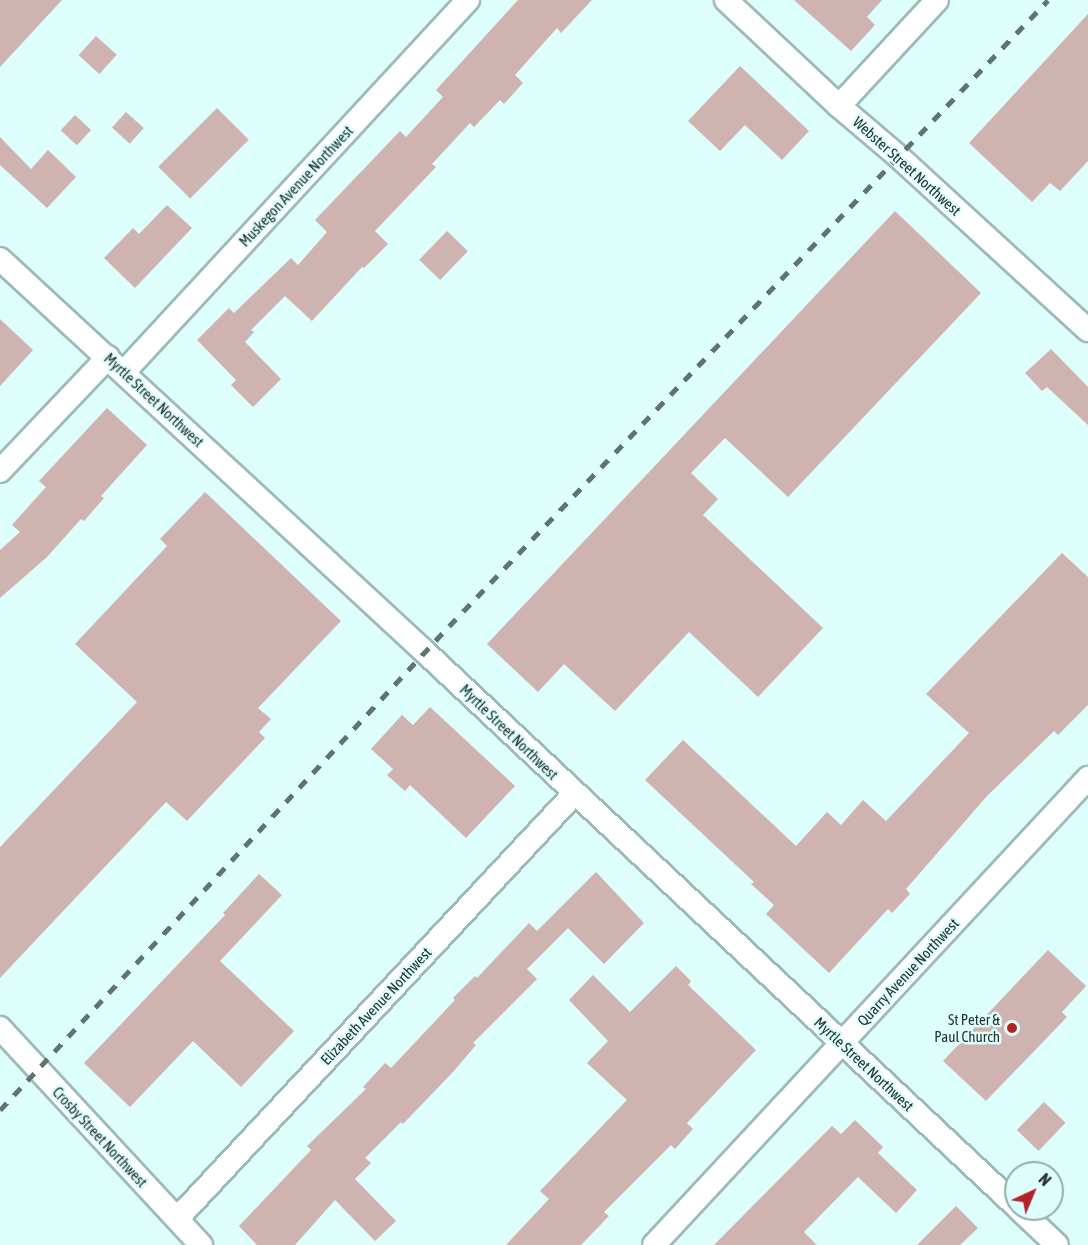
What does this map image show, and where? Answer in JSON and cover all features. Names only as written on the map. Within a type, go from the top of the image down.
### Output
[{"type":"street","name":"Muskegon Avenue Northwest","points":[[124,372],[468,0]]},
{"type":"street","name":"Webster Street Northwest","points":[[726,0],[839,106],[1088,330]]},
{"type":"street","points":[[839,106],[937,0]]},
{"type":"street","name":"Myrtle Street Northwest","points":[[0,259],[108,357],[1004,1196]]},
{"type":"street","points":[[0,471],[108,357]]},
{"type":"street","name":"Quarry Avenue Northwest","points":[[654,1245],[1088,778]]},
{"type":"street","name":"Elizabeth Avenue Northwest","points":[[177,1219],[574,794]]},
{"type":"street","name":"Crosby Street Northwest","points":[[0,1028],[201,1245]]},
{"type":"street","name":"Myrtle Street Northwest","points":[[1031,1221],[1057,1245]]},
{"type":"building","points":[[0,0],[62,0],[0,67]]},
{"type":"building","points":[[518,0],[592,0],[561,33],[557,28],[515,75],[523,83],[504,104],[500,100],[474,127],[470,123],[432,164],[436,167],[375,231],[388,244],[364,268],[362,267],[312,321],[285,296],[251,330],[254,332],[245,342],[281,379],[253,407],[231,385],[236,380],[197,340],[229,308],[234,313],[291,258],[298,265],[327,232],[315,220],[400,131],[406,137],[443,97],[436,90]]},
{"type":"building","points":[[794,0],[882,0],[867,17],[875,25],[851,51]]},
{"type":"building","points":[[1088,14],[1088,161],[1060,191],[1050,183],[1032,202],[969,143]]},
{"type":"building","points":[[96,36],[117,55],[99,74],[79,55]]},
{"type":"building","points":[[740,66],[809,131],[782,160],[745,125],[720,151],[688,121]]},
{"type":"building","points":[[217,108],[249,140],[190,199],[158,167]]},
{"type":"building","points":[[126,112],[144,128],[130,144],[112,128]]},
{"type":"building","points":[[75,115],[91,130],[77,145],[61,130]]},
{"type":"building","points":[[0,137],[31,169],[48,150],[76,177],[47,208],[0,165]]},
{"type":"building","points":[[167,205],[192,228],[135,288],[104,258],[133,228],[139,234]]},
{"type":"building","points":[[895,211],[981,293],[788,497],[725,438],[691,473],[718,499],[703,515],[823,628],[758,697],[689,632],[615,711],[564,664],[538,692],[487,644]]},
{"type":"building","points":[[447,231],[468,251],[440,280],[419,260]]},
{"type":"building","points":[[0,319],[33,350],[0,386]]},
{"type":"building","points":[[1051,349],[1088,387],[1088,425],[1047,387],[1042,391],[1025,373]]},
{"type":"building","points":[[107,408],[147,445],[101,496],[104,498],[84,521],[81,519],[47,557],[0,598],[0,550],[20,532],[12,525],[46,487],[39,481]]},
{"type":"building","points":[[205,492],[341,621],[258,708],[271,719],[259,732],[265,738],[187,821],[166,802],[0,978],[0,847],[137,702],[75,644],[167,546],[160,539]]},
{"type":"building","points":[[1062,553],[1088,577],[1088,705],[1058,735],[1054,731],[987,796],[906,889],[910,894],[892,913],[888,909],[829,973],[766,914],[774,905],[751,884],[754,882],[645,780],[683,740],[796,846],[827,812],[841,825],[863,800],[886,821],[969,733],[926,694]]},
{"type":"building","points":[[430,707],[515,786],[466,838],[410,785],[405,791],[387,775],[393,769],[371,749],[402,715],[413,725]]},
{"type":"building","points":[[596,872],[644,923],[604,964],[568,928],[527,969],[537,979],[473,1043],[476,1045],[453,1072],[403,1124],[401,1122],[365,1158],[371,1163],[355,1179],[396,1221],[375,1241],[335,1200],[295,1245],[257,1245],[239,1226],[311,1150],[307,1146],[366,1089],[363,1087],[385,1063],[391,1068],[455,1000],[453,998],[475,976],[477,978],[529,923],[537,931]]},
{"type":"building","points":[[259,874],[282,895],[220,961],[294,1031],[241,1087],[193,1041],[130,1107],[84,1063],[225,915],[223,913]]},
{"type":"building","points":[[1048,950],[1086,986],[1062,1012],[1067,1017],[986,1101],[943,1061]]},
{"type":"building","points":[[676,966],[691,981],[688,985],[756,1050],[687,1123],[693,1129],[675,1149],[671,1145],[604,1212],[609,1216],[581,1245],[506,1245],[549,1199],[540,1191],[627,1100],[587,1063],[608,1041],[569,1000],[593,975],[630,1012]]},
{"type":"building","points":[[1044,1102],[1066,1123],[1038,1151],[1017,1130]]},
{"type":"building","points":[[855,1120],[883,1147],[878,1153],[917,1190],[896,1213],[858,1177],[804,1232],[817,1245],[714,1245],[832,1126],[841,1134]]},
{"type":"building","points":[[956,1206],[978,1228],[960,1245],[917,1245]]},
{"type":"railway","points":[[0,1110],[449,626],[1048,0]]},
{"type":"place","name":"St Peter & Paul Church","points":[[1012,1028]]}]
